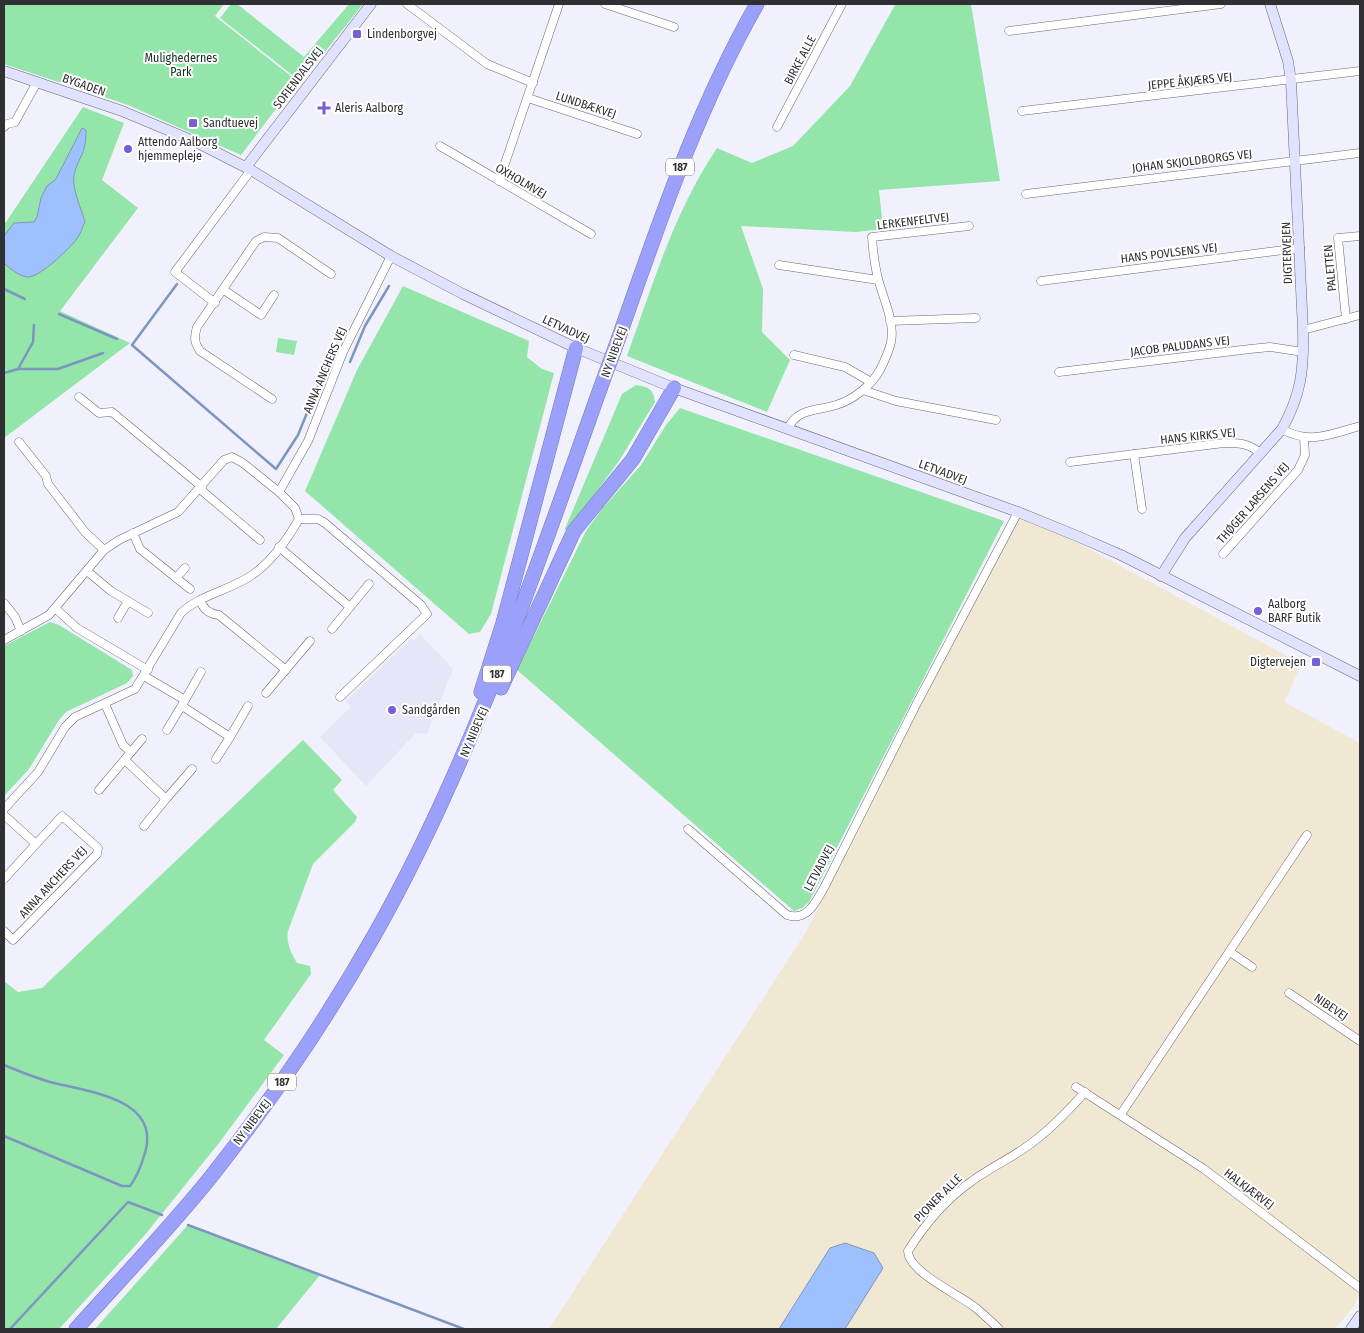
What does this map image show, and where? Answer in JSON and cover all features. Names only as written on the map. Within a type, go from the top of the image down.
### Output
[{"type":"highway","name":"NY NIBEVEJ","points":[[76,1329],[210,1177],[274,1094],[331,1008],[375,934],[421,848],[470,742],[496,678],[671,190],[704,108],[737,39],[757,4]]},
{"type":"highway","points":[[441,803],[452,766],[474,714],[502,623],[576,348]]},
{"type":"highway","points":[[470,742],[488,717],[574,531],[633,459],[674,388]]},
{"type":"street","name":"SOFIENDALSVEJ","points":[[248,169],[371,4]]},
{"type":"street","points":[[407,4],[487,64],[533,83]]},
{"type":"street","points":[[499,181],[559,4]]},
{"type":"street","points":[[605,4],[674,27]]},
{"type":"street","name":"BIRKE ALLE","points":[[777,127],[842,4]]},
{"type":"street","points":[[1009,31],[1221,4]]},
{"type":"street","name":"DIGTERVEJEN","points":[[1161,576],[1185,538],[1282,429],[1293,409],[1300,387],[1304,352],[1291,81],[1281,36],[1270,4]]},
{"type":"street","name":"BYGADEN","points":[[4,71],[156,124]]},
{"type":"street","name":"JEPPE ÅKJÆRS VEJ","points":[[1022,111],[1291,81],[1360,71]]},
{"type":"street","points":[[4,127],[6,124],[15,122],[38,82]]},
{"type":"street","name":"LUNDBÆKVEJ","points":[[528,98],[637,134]]},
{"type":"street","name":"LETVADVEJ","points":[[156,124],[248,169],[391,256],[463,294],[576,348],[674,388],[1018,512],[1121,555],[1360,676]]},
{"type":"street","name":"OXHOLMVEJ","points":[[440,146],[591,234]]},
{"type":"street","name":"JOHAN SKJOLDBORGS VEJ","points":[[1026,194],[1296,159],[1360,153]]},
{"type":"street","points":[[215,303],[175,272],[248,169]]},
{"type":"street","name":"LERKENFELTVEJ","points":[[788,429],[794,418],[801,413],[837,405],[863,390],[879,372],[892,340],[890,321],[878,280],[872,237],[969,226]]},
{"type":"street","name":"PALETTEN","points":[[1346,319],[1338,238],[1360,236]]},
{"type":"street","points":[[272,400],[200,351],[196,344],[197,327],[256,241],[264,237],[278,238],[331,274]]},
{"type":"street","name":"HANS POVLSENS VEJ","points":[[1041,281],[1300,248]]},
{"type":"street","name":"ANNA ANCHERS VEJ","points":[[279,492],[308,441],[343,352],[391,256]]},
{"type":"street","points":[[779,265],[878,280]]},
{"type":"street","points":[[224,290],[260,315],[274,295]]},
{"type":"street","points":[[1303,330],[1360,315]]},
{"type":"street","points":[[890,321],[976,318]]},
{"type":"street","name":"JACOB PALUDANS VEJ","points":[[1059,372],[1270,347],[1304,352]]},
{"type":"street","points":[[794,355],[846,367],[871,382]]},
{"type":"street","points":[[863,390],[896,402],[996,420]]},
{"type":"street","points":[[79,397],[99,413],[112,412],[260,540]]},
{"type":"street","points":[[1282,429],[1304,438],[1321,437],[1360,426]]},
{"type":"street","name":"THØGER LARSENS VEJ","points":[[1223,554],[1298,470],[1304,461],[1304,438]]},
{"type":"street","points":[[19,442],[46,476],[48,484],[85,532],[104,550]]},
{"type":"street","name":"HANS KIRKS VEJ","points":[[1070,462],[1224,443],[1243,443],[1252,446],[1261,454]]},
{"type":"street","points":[[1134,454],[1142,508]]},
{"type":"street","points":[[4,640],[49,615],[104,550],[119,540],[178,512],[224,460],[232,457],[243,463],[279,492],[295,508],[299,519]]},
{"type":"street","name":"LETVADVEJ","points":[[688,829],[787,915],[802,916],[810,911],[826,886],[917,703],[1018,512]]},
{"type":"street","points":[[4,809],[38,772],[65,727],[75,718],[135,688],[146,673],[180,612],[200,600],[248,578],[263,567],[299,519]]},
{"type":"street","points":[[299,519],[318,519],[325,523],[426,610],[425,618],[340,697]]},
{"type":"street","points":[[133,534],[140,549],[190,589]]},
{"type":"street","points":[[279,547],[350,607]]},
{"type":"street","points":[[176,578],[186,568]]},
{"type":"street","points":[[87,571],[110,591],[148,613]]},
{"type":"street","points":[[332,629],[369,584]]},
{"type":"street","points":[[200,600],[202,607],[212,614],[218,615],[286,670]]},
{"type":"street","points":[[118,618],[128,601]]},
{"type":"street","points":[[4,603],[15,617],[21,631]]},
{"type":"street","points":[[55,608],[76,628],[146,673],[230,737]]},
{"type":"street","points":[[266,693],[310,641]]},
{"type":"street","points":[[167,730],[201,672]]},
{"type":"street","points":[[104,704],[123,745],[131,752]]},
{"type":"street","points":[[216,759],[248,706]]},
{"type":"street","points":[[99,790],[142,739]]},
{"type":"street","points":[[125,760],[166,799]]},
{"type":"street","points":[[144,826],[192,768]]},
{"type":"street","points":[[4,815],[36,844]]},
{"type":"street","name":"ANNA ANCHERS VEJ","points":[[4,879],[62,816],[98,848],[97,854],[14,940],[4,931]]},
{"type":"street","points":[[1121,1114],[1307,836]]},
{"type":"street","points":[[1230,952],[1252,967]]},
{"type":"street","name":"NIBEVEJ","points":[[1288,993],[1360,1041]]},
{"type":"street","name":"HALKJÆRVEJ","points":[[1076,1087],[1121,1114],[1204,1169],[1360,1288]]},
{"type":"street","name":"PIONER ALLE","points":[[999,1329],[975,1308],[923,1273],[911,1262],[908,1251],[922,1228],[956,1193],[973,1180],[1032,1143],[1060,1120],[1085,1092]]},
{"type":"street","points":[[1351,1329],[1360,1316]]},
{"type":"shaded area","points":[[1019,511],[1302,664],[1284,702],[1360,743],[1360,1293],[1354,1306],[1335,1329],[549,1329],[806,932]]},
{"type":"shaded area","name":"Sandgården","points":[[420,634],[453,669],[427,734],[416,733],[366,786],[320,737],[351,707],[346,701],[411,639],[414,640]]},
{"type":"green space","name":"Mulighedernes Park","points":[[4,4],[224,4],[215,16],[297,81],[241,155],[128,105],[4,64]]},
{"type":"green space","points":[[231,4],[237,4],[304,57],[349,4],[363,4],[301,82],[220,18]]},
{"type":"green space","points":[[971,4],[1000,181],[879,190],[883,229],[855,232],[741,226],[763,289],[762,332],[790,360],[767,412],[627,356],[676,223],[688,197],[717,148],[752,163],[793,146],[850,86],[895,5]]},
{"type":"green space","points":[[83,107],[124,123],[102,180],[138,208],[60,311],[130,343],[4,438],[4,225]]},
{"type":"green space","points":[[403,286],[529,341],[527,357],[542,369],[554,373],[491,614],[480,632],[469,634],[305,491],[357,370]]},
{"type":"green space","points":[[278,338],[297,341],[294,355],[276,352]]},
{"type":"green space","points":[[636,385],[650,389],[655,402],[619,461],[572,525],[564,531],[622,394]]},
{"type":"green space","points":[[680,408],[1004,521],[809,902],[802,908],[794,911],[517,670],[586,531],[602,509],[641,465],[666,425]]},
{"type":"green space","points":[[50,622],[59,625],[132,670],[133,676],[127,683],[66,712],[59,720],[29,769],[4,796],[4,646]]},
{"type":"green space","points":[[303,740],[342,780],[333,790],[357,817],[355,822],[313,864],[288,931],[288,944],[297,963],[310,966],[311,974],[264,1040],[284,1055],[219,1143],[144,1236],[59,1329],[4,1329],[4,981],[18,992],[42,988]]},
{"type":"green space","points":[[188,1225],[320,1275],[276,1329],[95,1329]]},
{"type":"water","points":[[82,128],[86,130],[85,144],[75,171],[74,183],[85,222],[76,240],[53,263],[32,276],[21,275],[4,263],[4,236],[14,223],[34,222],[41,198],[47,186],[56,179]]},
{"type":"water","points":[[845,1243],[874,1253],[883,1268],[845,1329],[779,1329],[830,1248]]},
{"type":"waterway","points":[[177,284],[132,345],[276,469],[298,435],[331,354]]},
{"type":"waterway","points":[[350,362],[365,326],[389,286]]},
{"type":"waterway","points":[[4,289],[25,299]]},
{"type":"waterway","points":[[59,314],[117,339]]},
{"type":"waterway","points":[[18,369],[33,342],[34,325]]},
{"type":"waterway","points":[[4,373],[18,369],[58,369],[103,353]]},
{"type":"waterway","points":[[4,1065],[31,1076],[108,1097],[123,1104],[136,1113],[144,1124],[147,1140],[143,1159],[136,1177],[130,1186],[122,1186],[4,1136]]},
{"type":"waterway","points":[[10,1329],[128,1202],[162,1215]]},
{"type":"waterway","points":[[188,1225],[464,1329]]},
{"type":"place","name":"Lindenborgvej","points":[[357,34]]},
{"type":"place","name":"Aleris Aalborg","points":[[324,108]]},
{"type":"place","name":"Sandtuevej","points":[[193,123]]},
{"type":"place","name":"Attendo Aalborg hjemmepleje","points":[[128,149]]},
{"type":"place","name":"Aalborg BARF Butik","points":[[1258,611]]},
{"type":"place","name":"Digtervejen","points":[[1316,662]]},
{"type":"place","name":"Sandgården","points":[[392,710]]}]
